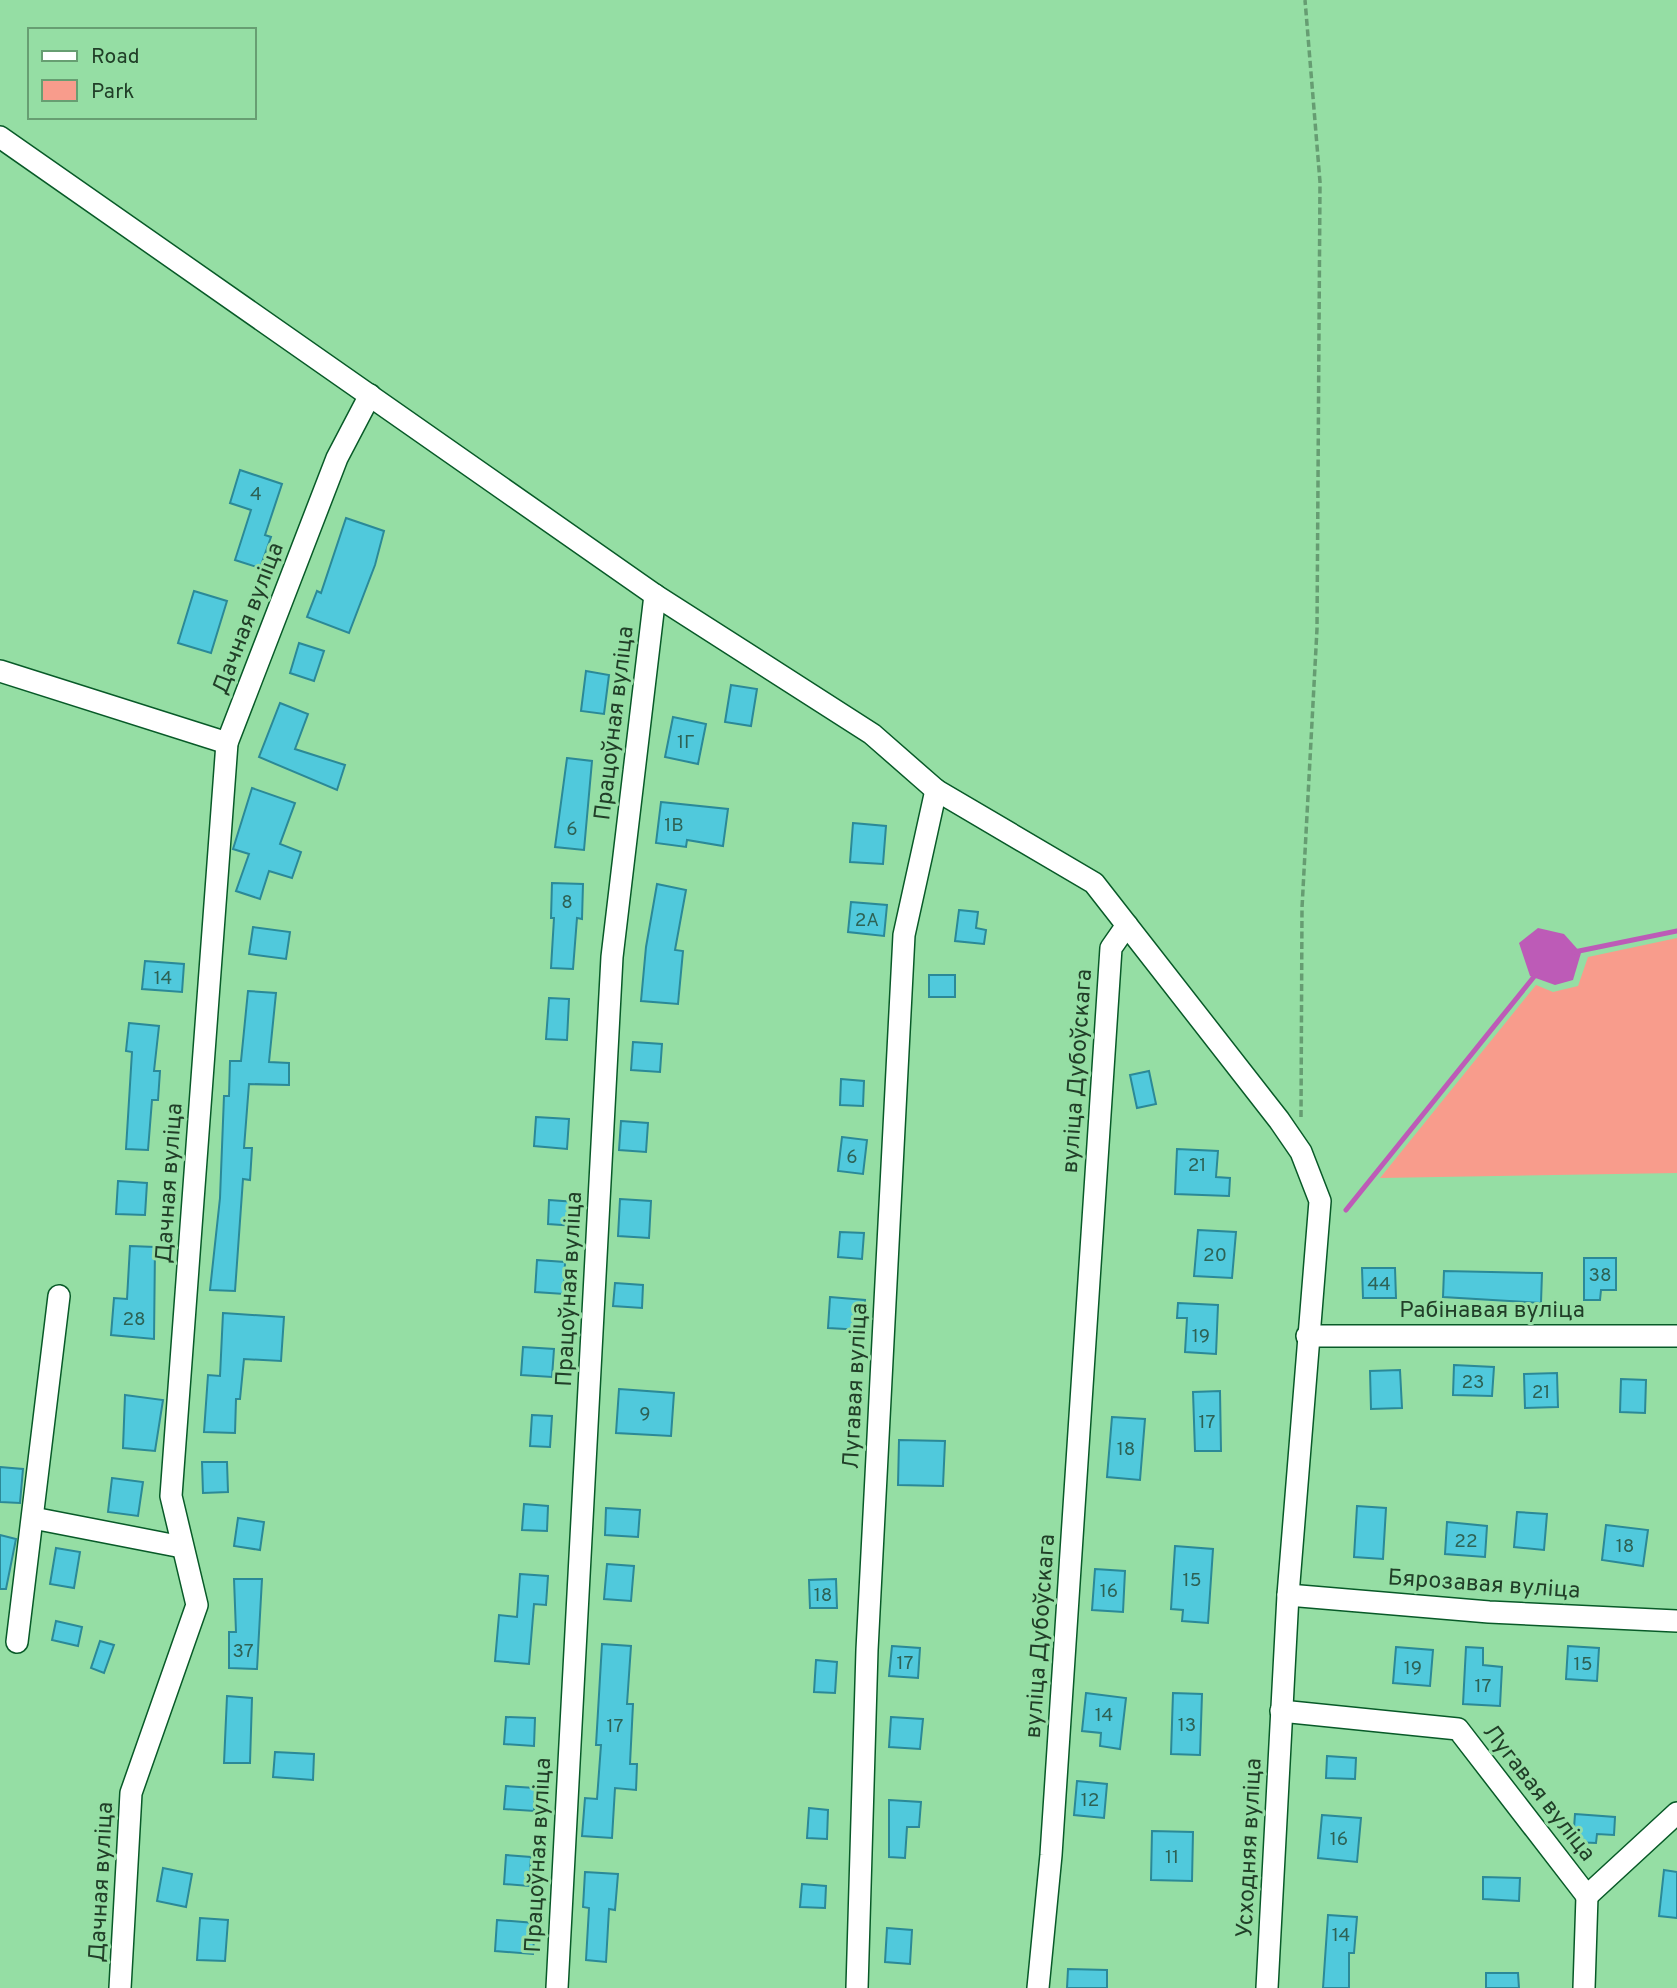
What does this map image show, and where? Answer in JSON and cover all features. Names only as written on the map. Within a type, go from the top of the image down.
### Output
[{"type":"street","points":[[0,137],[654,595],[872,734],[936,790],[1094,883],[1301,1152],[1320,1201],[1307,1336],[1281,1711]]},
{"type":"street","name":"Дачная вуліца","points":[[120,1988],[131,1793],[197,1605],[171,1496],[227,743],[337,458],[370,395]]},
{"type":"street","name":"Працоўная вуліца","points":[[557,1988],[612,957],[654,595]]},
{"type":"street","points":[[0,671],[227,743]]},
{"type":"street","name":"Лугавая вуліца","points":[[857,1988],[867,1650],[904,935],[936,790]]},
{"type":"street","name":"вуліца Дубоўскага","points":[[1038,1988],[1051,1855],[1111,948],[1127,925]]},
{"type":"street","points":[[17,1642],[59,1296]]},
{"type":"street","name":"Рабінавая вуліца","points":[[1307,1336],[1677,1336]]},
{"type":"street","points":[[33,1518],[182,1547]]},
{"type":"street","name":"Бярозавая вуліца","points":[[1288,1595],[1489,1612],[1677,1621]]},
{"type":"street","name":"Лугавая вуліца","points":[[1281,1711],[1458,1729],[1587,1896],[1584,1988]]},
{"type":"street","name":"Усходняя вуліца","points":[[1267,1988],[1281,1711]]},
{"type":"street","name":"Лугавая вуліца","points":[[1587,1896],[1677,1813]]},
{"type":"path","points":[[1301,1152],[1302,908],[1317,629],[1320,196],[1305,0]]},
{"type":"green space","points":[[1677,938],[1677,1173],[1380,1178],[1536,985],[1553,992],[1578,986],[1588,957]]},
{"type":"shaded area","points":[[1538,928],[1564,934],[1581,953],[1573,980],[1555,985],[1530,976],[1519,943]]},
{"type":"building","points":[[240,470],[282,484],[265,535],[271,537],[260,568],[235,560],[251,510],[230,503]]},
{"type":"building","points":[[346,518],[384,531],[375,565],[349,633],[307,617],[317,591],[321,593]]},
{"type":"building","points":[[194,591],[227,601],[211,653],[178,643]]},
{"type":"building","points":[[299,643],[324,651],[314,681],[290,673]]},
{"type":"building","points":[[586,671],[609,675],[604,714],[581,711]]},
{"type":"building","points":[[731,685],[757,689],[751,726],[725,722]]},
{"type":"building","points":[[280,703],[308,714],[295,749],[345,765],[337,790],[259,757]]},
{"type":"building","points":[[673,717],[706,724],[698,764],[665,757]]},
{"type":"building","points":[[567,758],[592,761],[584,850],[555,847]]},
{"type":"building","points":[[252,788],[295,803],[280,844],[301,852],[292,878],[269,871],[260,899],[236,891],[249,854],[233,849]]},
{"type":"building","points":[[661,802],[728,809],[723,846],[687,840],[686,847],[656,843]]},
{"type":"building","points":[[853,823],[886,826],[883,864],[850,862]]},
{"type":"building","points":[[552,883],[583,884],[582,919],[577,918],[573,969],[551,968],[554,918],[551,918]]},
{"type":"building","points":[[657,884],[686,890],[675,950],[683,951],[678,1004],[641,1001],[646,947]]},
{"type":"building","points":[[851,902],[887,905],[884,936],[848,932]]},
{"type":"building","points":[[959,910],[978,912],[976,928],[986,930],[984,944],[955,941]]},
{"type":"building","points":[[253,927],[290,932],[286,959],[249,954]]},
{"type":"building","points":[[145,961],[184,964],[182,992],[142,989]]},
{"type":"building","points":[[929,975],[955,975],[955,997],[929,997]]},
{"type":"building","points":[[248,991],[276,993],[269,1062],[289,1063],[289,1085],[249,1084],[244,1148],[252,1148],[250,1180],[243,1179],[235,1291],[210,1290],[220,1198],[224,1096],[229,1096],[230,1061],[241,1061]]},
{"type":"building","points":[[549,998],[569,999],[567,1040],[546,1039]]},
{"type":"building","points":[[129,1023],[159,1026],[154,1071],[160,1071],[158,1100],[152,1100],[148,1150],[126,1149],[132,1052],[126,1051]]},
{"type":"building","points":[[633,1042],[662,1044],[660,1072],[631,1070]]},
{"type":"building","points":[[1149,1071],[1156,1104],[1137,1108],[1130,1075]]},
{"type":"building","points":[[841,1079],[864,1081],[863,1106],[840,1105]]},
{"type":"building","points":[[536,1117],[569,1119],[567,1149],[534,1146]]},
{"type":"building","points":[[621,1121],[648,1123],[646,1152],[619,1150]]},
{"type":"building","points":[[842,1137],[867,1140],[863,1174],[838,1171]]},
{"type":"building","points":[[1177,1149],[1218,1151],[1216,1177],[1230,1178],[1229,1196],[1175,1194]]},
{"type":"building","points":[[118,1181],[147,1183],[145,1215],[116,1214]]},
{"type":"building","points":[[620,1199],[651,1201],[649,1238],[618,1236]]},
{"type":"building","points":[[549,1200],[576,1202],[575,1226],[548,1224]]},
{"type":"building","points":[[1198,1230],[1236,1232],[1232,1278],[1194,1276]]},
{"type":"building","points":[[840,1232],[864,1233],[862,1259],[838,1257]]},
{"type":"building","points":[[130,1246],[155,1247],[154,1339],[111,1335],[114,1298],[127,1299]]},
{"type":"building","points":[[1584,1258],[1616,1258],[1616,1290],[1601,1290],[1600,1300],[1584,1300]]},
{"type":"building","points":[[537,1260],[565,1262],[564,1294],[535,1292]]},
{"type":"building","points":[[1362,1268],[1395,1268],[1396,1298],[1363,1298]]},
{"type":"building","points":[[1444,1271],[1542,1273],[1541,1303],[1443,1297]]},
{"type":"building","points":[[615,1283],[643,1285],[642,1308],[613,1306]]},
{"type":"building","points":[[830,1297],[865,1300],[863,1330],[828,1328]]},
{"type":"building","points":[[1178,1303],[1218,1305],[1216,1354],[1185,1352],[1187,1318],[1177,1318]]},
{"type":"building","points":[[223,1313],[284,1317],[281,1361],[244,1359],[240,1399],[236,1399],[235,1433],[204,1432],[208,1375],[220,1376]]},
{"type":"building","points":[[523,1347],[554,1349],[552,1377],[521,1375]]},
{"type":"building","points":[[1454,1365],[1494,1367],[1492,1396],[1453,1395]]},
{"type":"building","points":[[1400,1370],[1402,1408],[1371,1409],[1370,1371]]},
{"type":"building","points":[[1557,1373],[1558,1407],[1525,1408],[1524,1374]]},
{"type":"building","points":[[1621,1379],[1646,1380],[1645,1413],[1620,1412]]},
{"type":"building","points":[[619,1389],[674,1393],[671,1436],[616,1433]]},
{"type":"building","points":[[1220,1391],[1221,1451],[1195,1451],[1193,1392]]},
{"type":"building","points":[[125,1395],[163,1400],[155,1451],[123,1448]]},
{"type":"building","points":[[532,1415],[552,1416],[550,1447],[530,1446]]},
{"type":"building","points":[[1112,1417],[1145,1419],[1140,1480],[1107,1477]]},
{"type":"building","points":[[899,1440],[945,1441],[943,1486],[898,1485]]},
{"type":"building","points":[[202,1462],[227,1462],[228,1492],[203,1493]]},
{"type":"building","points":[[0,1467],[23,1469],[20,1503],[0,1502]]},
{"type":"building","points":[[112,1478],[143,1482],[138,1516],[108,1512]]},
{"type":"building","points":[[524,1504],[548,1506],[547,1531],[522,1530]]},
{"type":"building","points":[[1357,1506],[1386,1508],[1383,1559],[1354,1557]]},
{"type":"building","points":[[606,1508],[640,1510],[638,1537],[605,1535]]},
{"type":"building","points":[[1517,1512],[1547,1514],[1544,1550],[1514,1547]]},
{"type":"building","points":[[238,1518],[264,1522],[260,1550],[234,1546]]},
{"type":"building","points":[[1447,1522],[1487,1526],[1485,1557],[1445,1554]]},
{"type":"building","points":[[1606,1525],[1648,1530],[1643,1566],[1602,1560]]},
{"type":"building","points":[[0,1535],[16,1539],[6,1589],[0,1589]]},
{"type":"building","points":[[1175,1546],[1213,1549],[1208,1623],[1182,1621],[1183,1610],[1171,1609]]},
{"type":"building","points":[[56,1548],[80,1552],[74,1588],[50,1584]]},
{"type":"building","points":[[607,1564],[634,1566],[631,1601],[604,1599]]},
{"type":"building","points":[[1095,1569],[1125,1571],[1123,1612],[1092,1610]]},
{"type":"building","points":[[520,1574],[548,1576],[546,1605],[534,1604],[529,1664],[495,1661],[499,1615],[517,1617]]},
{"type":"building","points":[[234,1579],[262,1579],[257,1669],[229,1668],[229,1632],[236,1632]]},
{"type":"building","points":[[836,1579],[837,1608],[810,1608],[809,1580]]},
{"type":"building","points":[[56,1621],[82,1627],[78,1646],[52,1640]]},
{"type":"building","points":[[100,1641],[114,1645],[104,1673],[91,1668]]},
{"type":"building","points":[[602,1644],[631,1646],[627,1704],[633,1704],[630,1764],[637,1764],[636,1790],[615,1788],[612,1838],[582,1836],[585,1798],[597,1799],[601,1745],[596,1745]]},
{"type":"building","points":[[892,1646],[920,1648],[918,1678],[889,1676]]},
{"type":"building","points":[[1568,1646],[1599,1648],[1597,1681],[1566,1679]]},
{"type":"building","points":[[1396,1647],[1433,1650],[1430,1686],[1393,1683]]},
{"type":"building","points":[[1466,1647],[1483,1648],[1483,1665],[1502,1667],[1500,1706],[1463,1704]]},
{"type":"building","points":[[816,1660],[837,1662],[835,1693],[814,1692]]},
{"type":"building","points":[[1086,1693],[1126,1698],[1120,1749],[1100,1746],[1101,1733],[1082,1731]]},
{"type":"building","points":[[1173,1693],[1202,1694],[1200,1755],[1171,1754]]},
{"type":"building","points":[[227,1696],[252,1698],[250,1763],[224,1763]]},
{"type":"building","points":[[506,1717],[535,1718],[534,1746],[504,1744]]},
{"type":"building","points":[[891,1717],[923,1719],[920,1749],[889,1747]]},
{"type":"building","points":[[275,1752],[314,1754],[313,1780],[273,1777]]},
{"type":"building","points":[[1327,1756],[1356,1758],[1355,1779],[1326,1778]]},
{"type":"building","points":[[1077,1781],[1107,1784],[1104,1818],[1074,1815]]},
{"type":"building","points":[[506,1786],[535,1788],[534,1811],[504,1809]]},
{"type":"building","points":[[889,1800],[921,1802],[919,1827],[907,1827],[905,1858],[889,1857]]},
{"type":"building","points":[[809,1808],[828,1810],[827,1839],[807,1838]]},
{"type":"building","points":[[1575,1814],[1615,1817],[1614,1835],[1597,1834],[1596,1843],[1573,1842]]},
{"type":"building","points":[[1322,1815],[1361,1818],[1357,1862],[1318,1858]]},
{"type":"building","points":[[1152,1831],[1193,1832],[1192,1881],[1151,1880]]},
{"type":"building","points":[[506,1855],[531,1857],[529,1886],[504,1884]]},
{"type":"building","points":[[163,1868],[192,1874],[186,1907],[157,1901]]},
{"type":"building","points":[[1664,1870],[1677,1872],[1677,1918],[1659,1916]]},
{"type":"building","points":[[585,1872],[618,1874],[615,1910],[609,1909],[606,1962],[586,1960],[589,1908],[583,1907]]},
{"type":"building","points":[[1483,1877],[1520,1878],[1519,1901],[1483,1899]]},
{"type":"building","points":[[802,1884],[826,1886],[825,1908],[800,1907]]},
{"type":"building","points":[[1328,1915],[1357,1917],[1354,1953],[1349,1953],[1349,1988],[1323,1988]]},
{"type":"building","points":[[200,1918],[228,1920],[225,1961],[197,1960]]},
{"type":"building","points":[[497,1920],[535,1923],[533,1954],[495,1951]]},
{"type":"building","points":[[887,1928],[912,1930],[910,1964],[885,1962]]},
{"type":"building","points":[[1068,1969],[1107,1970],[1107,1988],[1067,1988]]},
{"type":"building","points":[[1486,1973],[1518,1973],[1519,1988],[1486,1988]]},
{"type":"waterway","points":[[1574,952],[1677,931]]},
{"type":"waterway","points":[[1346,1210],[1537,973]]}]
